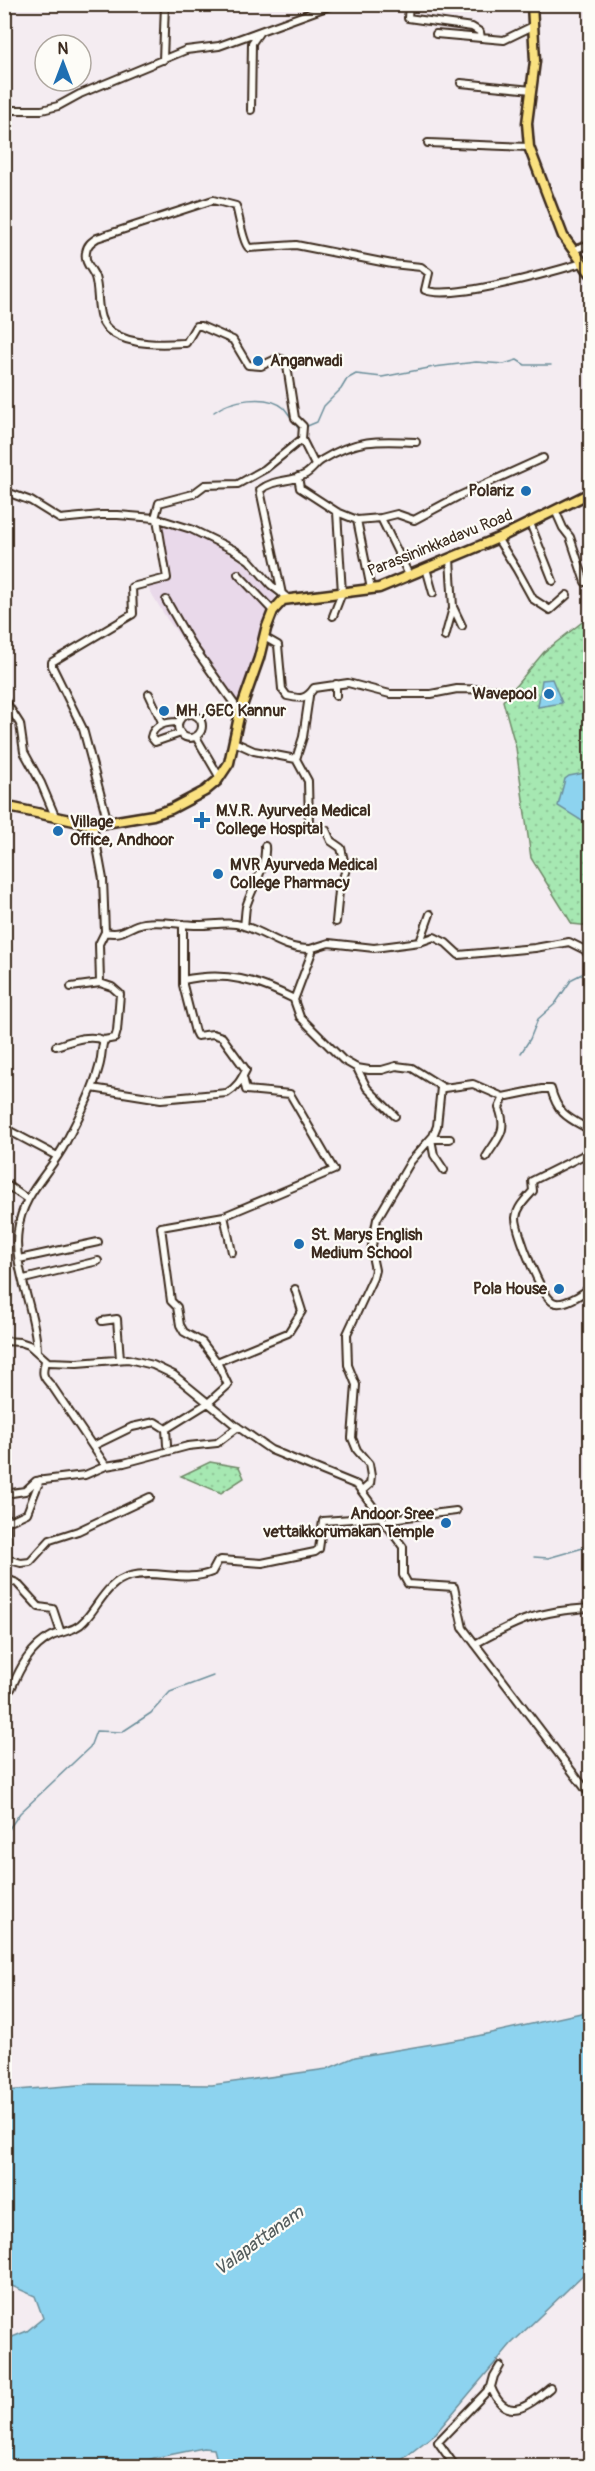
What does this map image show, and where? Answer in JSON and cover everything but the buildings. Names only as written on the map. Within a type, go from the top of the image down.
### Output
[{"type":"main road","points":[[532,4],[535,61],[527,123],[529,147],[563,236],[591,273]]},
{"type":"main road","name":"Parassininkkadavu Road","points":[[286,597],[371,589],[450,559],[591,493]]},
{"type":"main road","points":[[4,806],[93,825],[153,815],[171,809],[205,791],[220,778],[229,763],[240,712],[264,637],[273,611],[286,597]]},
{"type":"street","points":[[163,60],[165,4]]},
{"type":"street","points":[[4,110],[42,110],[58,106],[80,94],[186,51],[219,45],[259,33],[335,4]]},
{"type":"street","points":[[409,4],[408,18],[472,27],[480,32],[481,38]]},
{"type":"street","points":[[436,34],[504,40],[533,26]]},
{"type":"street","points":[[251,110],[252,43],[259,33]]},
{"type":"street","points":[[461,83],[532,90]]},
{"type":"street","points":[[428,143],[529,147]]},
{"type":"street","points":[[315,465],[302,440],[303,429],[295,418],[287,366],[284,360],[278,358],[261,366],[248,365],[233,340],[201,326],[196,326],[186,343],[139,342],[113,334],[107,328],[98,309],[94,274],[86,261],[87,248],[90,243],[114,232],[213,200],[236,206],[243,227],[245,244],[249,248],[296,244],[421,267],[429,273],[425,290],[432,293],[481,288],[531,278],[582,263]]},
{"type":"street","points":[[573,250],[591,244]]},
{"type":"street","points":[[111,821],[106,815],[83,729],[52,662],[134,614],[132,587],[167,578],[156,519],[159,503],[193,494],[205,485],[238,484],[258,474],[302,440]]},
{"type":"street","points":[[260,490],[269,484],[304,475],[315,465],[348,446],[362,442],[416,442]]},
{"type":"street","points":[[298,477],[300,488],[337,512],[357,520],[397,514],[414,520],[459,495],[543,458]]},
{"type":"street","points":[[258,474],[286,597]]},
{"type":"street","points":[[4,491],[31,501],[60,519],[101,514],[156,519],[191,529],[249,560],[286,597]]},
{"type":"street","points":[[555,510],[570,537],[585,582]]},
{"type":"street","points":[[333,616],[342,593],[337,512]]},
{"type":"street","points":[[381,518],[410,575]]},
{"type":"street","points":[[357,520],[371,589]]},
{"type":"street","points":[[530,523],[553,581]]},
{"type":"street","points":[[496,538],[533,599],[549,610],[567,595]]},
{"type":"street","points":[[445,637],[453,607],[450,559]]},
{"type":"street","points":[[426,568],[433,593]]},
{"type":"street","points":[[238,574],[273,611]]},
{"type":"street","points":[[166,600],[190,642],[240,712]]},
{"type":"street","points":[[453,607],[462,626]]},
{"type":"street","points":[[264,637],[278,645],[282,689],[287,696],[299,699],[309,696]]},
{"type":"street","points":[[336,922],[339,891],[346,869],[341,848],[331,840],[326,830],[309,825],[308,781],[296,759],[303,737],[309,696],[314,688],[348,683],[390,694],[431,694],[457,689],[501,690]]},
{"type":"street","points":[[336,684],[336,696]]},
{"type":"street","points":[[149,694],[163,724]]},
{"type":"street","points":[[4,699],[20,723],[24,752],[38,775],[55,816]]},
{"type":"street","points":[[181,733],[160,741],[152,740],[151,732],[163,724],[178,722],[187,714],[199,718],[201,729],[196,737]]},
{"type":"street","points":[[178,722],[181,733],[188,737],[196,737]]},
{"type":"street","points":[[196,737],[220,778]]},
{"type":"street","points":[[234,742],[254,751],[296,759]]},
{"type":"street","points":[[93,825],[103,879],[105,932],[99,944],[99,983]]},
{"type":"street","points":[[244,927],[246,907],[266,854],[265,846]]},
{"type":"street","points":[[420,942],[430,914]]},
{"type":"street","points":[[105,932],[117,935],[140,924],[160,921],[183,924],[235,924],[254,929],[279,944],[296,949],[310,949],[329,943],[374,948],[420,942],[434,937],[440,939],[459,955],[535,948],[568,942],[585,950],[591,958]]},
{"type":"street","points":[[92,1088],[161,1099],[227,1093],[234,1089],[243,1077],[246,1070],[222,1037],[213,1034],[197,1036],[185,997],[183,924]]},
{"type":"street","points":[[310,949],[312,952],[294,999],[300,1017],[343,1060],[357,1068],[369,1070],[382,1070],[396,1066],[412,1068],[441,1087],[473,1084],[504,1097],[551,1089],[557,1108],[567,1117],[591,1130]]},
{"type":"street","points":[[183,980],[210,975],[243,978],[294,999]]},
{"type":"street","points":[[56,1046],[86,1037],[104,1040],[115,1038],[117,1031],[120,994],[112,987],[99,983],[71,987]]},
{"type":"street","points":[[37,1351],[33,1314],[19,1259],[17,1232],[21,1212],[81,1114],[100,1065],[104,1040]]},
{"type":"street","points":[[357,1068],[367,1088],[395,1116]]},
{"type":"street","points":[[166,1429],[208,1403],[228,1384],[217,1362],[202,1342],[184,1332],[180,1325],[177,1307],[171,1301],[161,1227],[224,1216],[334,1170],[290,1094],[246,1090],[243,1077]]},
{"type":"street","points":[[362,1491],[370,1484],[371,1476],[369,1464],[357,1450],[352,1438],[356,1385],[348,1365],[347,1334],[375,1270],[371,1251],[380,1210],[411,1161],[431,1139],[436,1126],[441,1087]]},
{"type":"street","points":[[486,1157],[504,1128],[499,1108],[504,1097]]},
{"type":"street","points":[[4,1128],[57,1156]]},
{"type":"street","points":[[591,1136],[590,1149],[582,1156],[532,1181],[533,1191],[518,1209],[516,1220],[522,1243],[551,1301],[555,1303],[566,1301],[591,1287]]},
{"type":"street","points":[[431,1139],[450,1139]]},
{"type":"street","points":[[431,1139],[434,1155],[444,1170]]},
{"type":"street","points":[[4,1183],[27,1199]]},
{"type":"street","points":[[224,1216],[232,1252]]},
{"type":"street","points":[[19,1259],[98,1242]]},
{"type":"street","points":[[24,1279],[98,1261]]},
{"type":"street","points":[[217,1362],[288,1333],[302,1311],[295,1289]]},
{"type":"street","points":[[102,1322],[117,1319],[120,1359]]},
{"type":"street","points":[[4,1341],[20,1342],[37,1351],[45,1360],[77,1364],[120,1359],[140,1361],[174,1375],[238,1427],[271,1450],[351,1481],[362,1491],[403,1547],[405,1581],[412,1585],[454,1587],[462,1628],[591,1795]]},
{"type":"street","points":[[45,1360],[44,1378],[52,1386],[105,1466]]},
{"type":"street","points":[[4,1388],[4,1417]]},
{"type":"street","points":[[93,1446],[132,1427],[155,1422],[166,1429],[168,1444]]},
{"type":"street","points":[[5,1494],[21,1493],[40,1480],[85,1475],[105,1466],[188,1446],[217,1443],[238,1427]]},
{"type":"street","points":[[4,1468],[6,1519],[4,1568]]},
{"type":"street","points":[[6,1519],[12,1520],[27,1513],[40,1480]]},
{"type":"street","points":[[6,1559],[21,1563],[30,1562],[50,1540],[78,1531],[150,1497]]},
{"type":"street","points":[[4,1693],[11,1689],[27,1656],[51,1636],[70,1631],[84,1622],[99,1599],[123,1579],[146,1574],[206,1575],[213,1572],[218,1561],[221,1560],[262,1563],[308,1554],[319,1549],[323,1521],[398,1518],[456,1512]]},
{"type":"street","points":[[4,1578],[17,1583],[39,1607],[53,1609],[61,1634]]},
{"type":"street","points":[[475,1644],[527,1617],[545,1612],[591,1608]]},
{"type":"street","points":[[455,2466],[438,2442],[491,2387],[500,2366]]},
{"type":"street","points":[[491,2387],[501,2405],[510,2409],[521,2409],[529,2405],[550,2388]]},
{"type":"shaded area","points":[[159,524],[177,526],[216,545],[254,570],[275,595],[242,702],[235,710],[167,619],[147,586],[173,580]]},
{"type":"green space","points":[[590,616],[590,926],[572,924],[531,858],[516,748],[503,701],[544,652]]},
{"type":"green space","points":[[210,1462],[239,1467],[244,1478],[221,1493],[181,1476]]},
{"type":"water","name":"Wavepool","points":[[552,679],[562,703],[538,707],[542,680]]},
{"type":"water","points":[[590,772],[590,826],[558,806],[565,779],[569,776]]},
{"type":"water","name":"Valapattanam","points":[[590,2011],[590,2268],[511,2344],[436,2433],[394,2466],[213,2466],[217,2460],[214,2449],[203,2448],[154,2458],[132,2466],[5,2466],[5,2340],[27,2331],[43,2318],[35,2296],[5,2283],[5,2091],[91,2084],[212,2085],[327,2069],[355,2057],[468,2038]]},
{"type":"waterway","points":[[305,427],[317,422],[324,406],[341,389],[347,379],[356,374],[382,377],[434,367],[476,362],[504,364],[517,360],[525,365],[551,365]]},
{"type":"waterway","points":[[214,412],[229,404],[249,400],[268,401],[284,408],[298,428],[301,428]]},
{"type":"waterway","points":[[521,1053],[538,1019],[555,1004],[572,979],[590,970]]},
{"type":"waterway","points":[[534,1557],[548,1558],[590,1546]]},
{"type":"waterway","points":[[4,1836],[20,1813],[90,1747],[96,1731],[122,1732],[151,1713],[170,1692],[213,1676]]},
{"type":"place","name":"Anganwadi","points":[[258,361]]},
{"type":"place","name":"Polariz","points":[[526,491]]},
{"type":"place","name":"Wavepool","points":[[549,694]]},
{"type":"place","name":"MH ,GEC Kannur","points":[[164,711]]},
{"type":"place","name":"M.V.R. Ayurveda Medical College Hospital","points":[[202,820]]},
{"type":"place","name":"Village Office, Andhoor","points":[[58,831]]},
{"type":"place","name":"MVR Ayurveda Medical College Pharmacy","points":[[218,874]]},
{"type":"place","name":"St. Marys English Medium School","points":[[299,1244]]},
{"type":"place","name":"Pola House","points":[[559,1289]]},
{"type":"place","name":"Andoor Sree vettaikkorumakan Temple","points":[[446,1523]]}]
